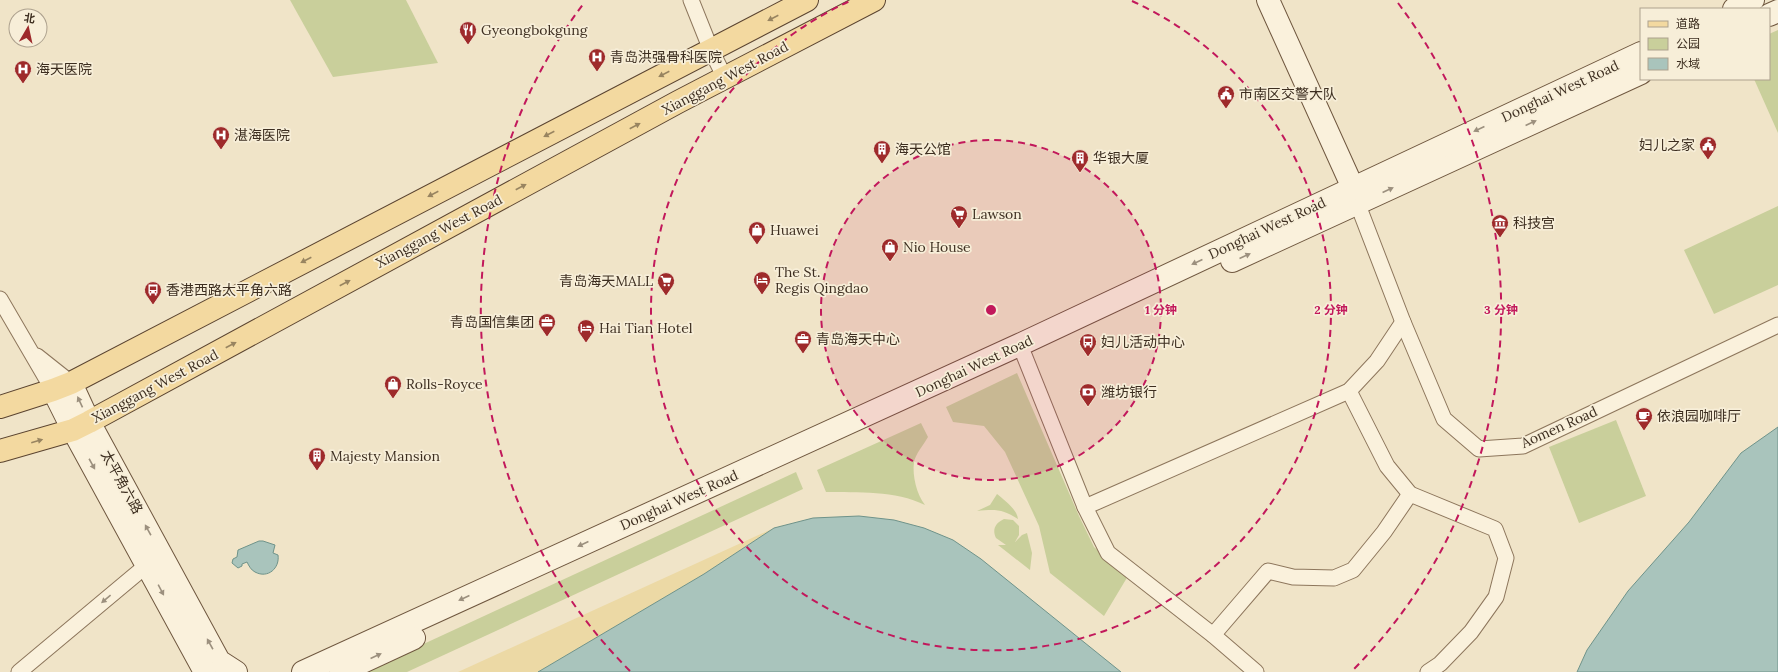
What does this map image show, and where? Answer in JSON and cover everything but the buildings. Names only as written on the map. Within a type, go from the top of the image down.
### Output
[{"type":"main road","points":[[0,407],[62,386],[808,0]]},
{"type":"main road","name":"Xianggang West Road","points":[[0,451],[81,426],[725,78],[874,0]]},
{"type":"main road","points":[[1268,0],[1356,196]]},
{"type":"main road","points":[[1736,8],[1753,0]]},
{"type":"main road","name":"Donghai West Road","points":[[341,672],[1024,355],[1356,196],[1640,54]]},
{"type":"main road","name":"Donghai West Road","points":[[303,672],[1019,345],[1356,196],[1640,73]]},
{"type":"main road","points":[[62,386],[81,426]]},
{"type":"main road","name":"太平角六路","points":[[81,426],[147,565],[205,672]]},
{"type":"main road","name":"太平角六路","points":[[81,426],[219,661],[236,672]]},
{"type":"street","points":[[691,0],[711,50],[725,78]]},
{"type":"street","name":"Aomen Road","points":[[1356,196],[1403,322],[1444,419],[1479,449],[1523,446],[1778,325]]},
{"type":"street","points":[[0,299],[30,351],[62,386]]},
{"type":"street","points":[[1084,507],[1349,391],[1377,361],[1403,322]]},
{"type":"street","points":[[1024,355],[1084,507],[1108,553],[1213,635],[1256,672]]},
{"type":"street","points":[[1349,391],[1388,466],[1410,494],[1495,529],[1506,558],[1496,597],[1471,632],[1440,664],[1428,672]]},
{"type":"street","points":[[1213,635],[1268,571],[1293,577],[1334,578],[1353,570],[1384,532],[1410,494]]},
{"type":"street","points":[[19,672],[147,565]]},
{"type":"green space","points":[[290,0],[406,0],[438,63],[333,77]]},
{"type":"green space","points":[[1778,30],[1778,133],[1754,80],[1770,80],[1770,34]]},
{"type":"green space","points":[[1778,206],[1778,285],[1714,314],[1684,250]]},
{"type":"green space","points":[[1017,373],[1094,547],[1128,576],[1104,616],[1050,573],[1039,526],[1005,452],[984,426],[953,422],[946,407]]},
{"type":"green space","points":[[1616,420],[1646,496],[1579,523],[1549,447]]},
{"type":"green space","points":[[921,423],[928,437],[914,462],[914,479],[917,491],[925,505],[901,497],[876,493],[826,492],[817,470]]},
{"type":"green space","points":[[796,472],[803,489],[407,672],[363,672]]},
{"type":"green space","points":[[997,494],[1013,508],[1018,519],[999,510],[977,511],[990,505]]},
{"type":"green space","points":[[1004,519],[1013,520],[1019,526],[1019,535],[1015,542],[1022,535],[1027,533],[1032,553],[1030,570],[998,545],[1006,545],[996,538],[994,532],[996,525]]},
{"type":"sand","points":[[774,528],[704,574],[538,672],[458,672]]},
{"type":"water","points":[[1778,427],[1778,672],[1577,672],[1587,650],[1628,591],[1689,522],[1741,453]]},
{"type":"water","points":[[859,516],[894,520],[924,528],[953,540],[981,559],[1121,672],[538,672],[704,574],[774,528],[813,518]]},
{"type":"water","points":[[259,541],[275,545],[273,553],[278,555],[278,560],[272,571],[269,573],[260,574],[252,570],[247,562],[238,568],[232,563],[233,559],[237,557],[238,550]]},
{"type":"place","name":"Gyeongbokgung","points":[[468,45]]},
{"type":"place","name":"青岛洪强骨科医院","points":[[597,72]]},
{"type":"place","name":"海天医院","points":[[23,84]]},
{"type":"place","name":"市南区交警大队","points":[[1226,109]]},
{"type":"place","name":"湛海医院","points":[[221,150]]},
{"type":"place","name":"妇儿之家","points":[[1708,160]]},
{"type":"place","name":"海天公馆","points":[[882,164]]},
{"type":"place","name":"华银大厦","points":[[1080,173]]},
{"type":"place","name":"Lawson","points":[[959,229]]},
{"type":"place","name":"科技宫","points":[[1500,238]]},
{"type":"place","name":"Huawei","points":[[757,245]]},
{"type":"place","name":"Nio House","points":[[890,262]]},
{"type":"place","name":"The St. Regis Qingdao","points":[[762,295]]},
{"type":"place","name":"青岛海天MALL","points":[[666,296]]},
{"type":"place","name":"香港西路太平角六路","points":[[153,305]]},
{"type":"place","name":"青岛国信集团","points":[[547,337]]},
{"type":"place","name":"Hai Tian Hotel","points":[[586,343]]},
{"type":"place","name":"青岛海天中心","points":[[803,354]]},
{"type":"place","name":"妇儿活动中心","points":[[1088,357]]},
{"type":"place","name":"Rolls-Royce","points":[[393,399]]},
{"type":"place","name":"潍坊银行","points":[[1088,407]]},
{"type":"place","name":"依浪园咖啡厅","points":[[1644,431]]},
{"type":"place","name":"Majesty Mansion","points":[[317,471]]}]
